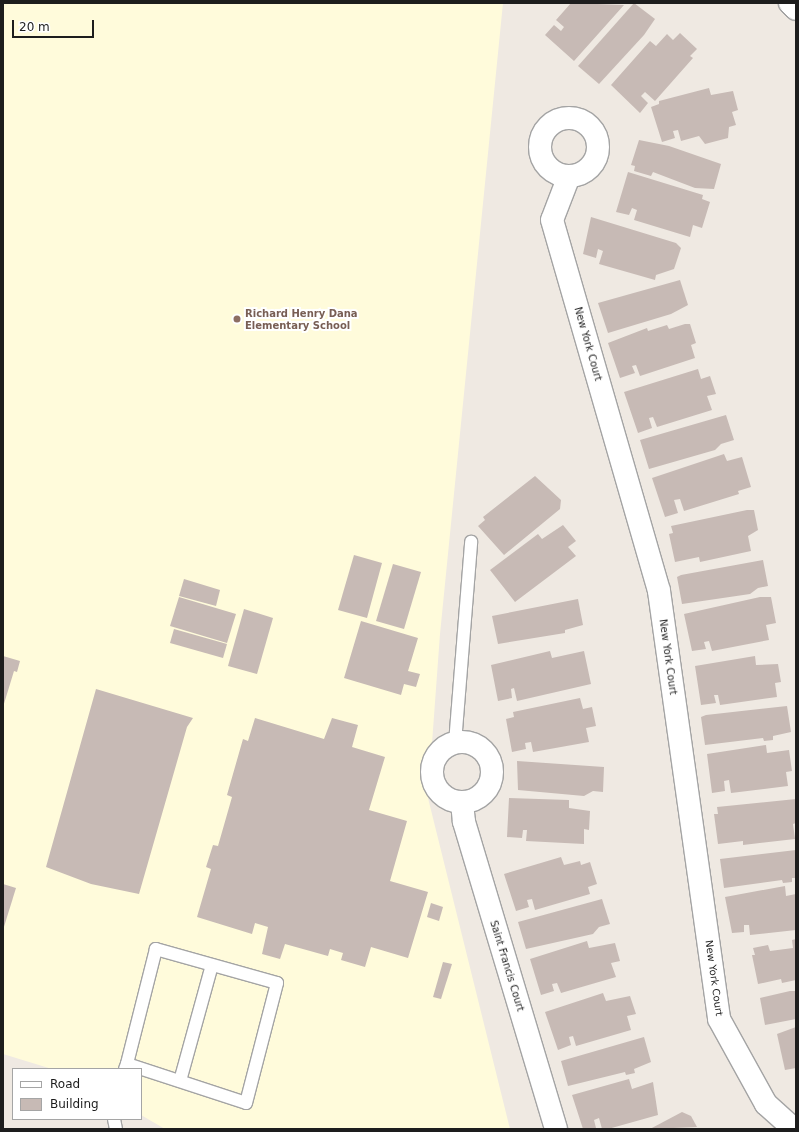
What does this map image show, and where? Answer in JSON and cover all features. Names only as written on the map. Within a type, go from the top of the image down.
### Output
[{"type":"street","points":[[790,3],[796,8]]},
{"type":"street","name":"New York Court","points":[[568,176],[552,220],[659,591],[719,1019],[766,1104],[794,1129]]},
{"type":"street","points":[[455,743],[473,744],[483,750],[492,772],[484,794],[462,803],[440,794],[431,773],[433,761],[439,751],[455,743]]},
{"type":"street","name":"Saint Francis Court","points":[[462,803],[464,822],[556,1129]]},
{"type":"lane","points":[[455,743],[471,542]]},
{"type":"lane","points":[[126,1066],[156,949],[277,983],[246,1103],[180,1081],[142,1070]]},
{"type":"lane","points":[[180,1081],[212,965]]},
{"type":"shaded area","name":"Richard Henry Dana Elementary School","points":[[3,3],[503,3],[440,634],[428,798],[510,1129],[165,1129],[142,1116],[142,1068],[49,1068],[3,1054]]},
{"type":"building","points":[[571,3],[624,5],[574,61],[545,35],[554,25],[561,31],[564,27],[556,20]]},
{"type":"building","points":[[634,3],[655,19],[644,35],[599,84],[578,66]]},
{"type":"building","points":[[680,33],[697,49],[690,56],[693,58],[655,101],[645,92],[641,96],[648,103],[640,113],[611,85],[650,41],[656,46],[667,34],[673,40]]},
{"type":"building","points":[[709,88],[711,95],[733,91],[738,110],[732,112],[736,125],[729,127],[728,138],[705,144],[699,136],[681,141],[678,130],[673,131],[675,138],[662,142],[651,107],[659,104],[659,101]]},
{"type":"building","points":[[639,140],[669,146],[721,164],[714,189],[695,188],[653,172],[651,176],[634,171],[635,166],[631,165]]},
{"type":"building","points":[[628,172],[703,195],[702,199],[710,202],[702,228],[693,225],[690,237],[634,220],[637,210],[632,208],[629,215],[616,212]]},
{"type":"building","points":[[591,217],[676,243],[681,248],[674,269],[656,275],[655,280],[599,264],[603,251],[598,249],[596,258],[583,254]]},
{"type":"building","points":[[680,280],[688,305],[671,314],[608,333],[598,303]]},
{"type":"building","points":[[690,324],[696,343],[691,345],[695,358],[640,376],[636,365],[632,366],[635,373],[620,378],[608,343],[647,328],[648,331],[667,325],[669,329]]},
{"type":"building","points":[[698,369],[701,379],[710,376],[716,394],[707,396],[712,410],[657,427],[653,417],[649,418],[652,428],[638,433],[624,392]]},
{"type":"building","points":[[726,415],[734,440],[721,444],[715,450],[649,469],[640,440]]},
{"type":"building","points":[[724,454],[727,461],[742,457],[751,487],[738,491],[739,494],[684,511],[680,499],[674,500],[678,513],[665,517],[652,478]]},
{"type":"building","points":[[535,476],[561,500],[560,509],[504,555],[478,526],[485,520],[483,517]]},
{"type":"building","points":[[747,510],[754,510],[758,530],[748,536],[751,551],[700,562],[699,557],[675,562],[669,534],[673,533],[671,526]]},
{"type":"building","points":[[563,525],[576,541],[568,547],[576,556],[515,602],[490,570],[538,534],[542,539]]},
{"type":"building","points":[[354,555],[382,563],[367,618],[338,610]]},
{"type":"building","points":[[763,560],[768,586],[758,588],[750,594],[682,604],[677,577]]},
{"type":"building","points":[[393,564],[421,572],[404,629],[376,621]]},
{"type":"building","points":[[184,579],[220,590],[216,606],[179,596]]},
{"type":"building","points":[[179,597],[236,614],[227,643],[170,626]]},
{"type":"building","points":[[760,597],[771,597],[776,623],[766,625],[769,640],[712,651],[709,641],[704,642],[706,649],[692,651],[684,614]]},
{"type":"building","points":[[578,599],[583,625],[565,630],[565,633],[498,644],[492,616]]},
{"type":"building","points":[[244,609],[273,618],[257,674],[228,666]]},
{"type":"building","points":[[361,621],[418,638],[408,671],[420,674],[416,687],[404,684],[401,695],[344,678]]},
{"type":"building","points":[[174,629],[227,644],[223,658],[170,643]]},
{"type":"building","points":[[550,651],[552,658],[584,651],[591,684],[517,701],[514,688],[511,689],[512,698],[498,701],[491,665]]},
{"type":"building","points":[[3,656],[20,661],[17,672],[14,671],[3,707]]},
{"type":"building","points":[[755,656],[756,665],[778,664],[781,682],[775,683],[777,697],[720,705],[718,695],[714,695],[716,703],[701,705],[695,666]]},
{"type":"building","points":[[96,689],[193,718],[187,727],[139,894],[91,884],[46,867]]},
{"type":"building","points":[[580,698],[583,709],[592,707],[596,726],[586,728],[589,742],[533,752],[531,742],[525,743],[526,749],[512,752],[506,719],[514,717],[513,712]]},
{"type":"building","points":[[787,706],[791,732],[773,736],[773,740],[764,741],[763,738],[705,745],[701,717],[706,715]]},
{"type":"building","points":[[255,718],[324,739],[332,718],[358,725],[352,747],[385,757],[369,810],[407,821],[390,881],[428,892],[408,958],[371,947],[365,967],[341,960],[343,953],[330,949],[328,956],[285,944],[280,959],[262,954],[268,927],[255,923],[252,934],[197,917],[211,869],[206,867],[213,845],[218,846],[232,797],[227,795],[243,739],[248,741]]},
{"type":"building","points":[[766,745],[767,753],[789,750],[792,771],[786,772],[788,786],[731,793],[729,780],[724,781],[725,791],[712,793],[707,754]]},
{"type":"building","points":[[517,761],[604,767],[603,792],[593,791],[584,796],[518,790]]},
{"type":"building","points":[[509,798],[569,800],[569,808],[590,811],[589,830],[584,829],[584,844],[526,841],[527,830],[523,830],[522,838],[507,837]]},
{"type":"building","points":[[796,799],[796,823],[793,824],[795,839],[743,845],[743,841],[718,844],[714,814],[718,814],[717,807]]},
{"type":"building","points":[[796,850],[796,878],[792,878],[792,882],[783,883],[782,880],[724,888],[720,859]]},
{"type":"building","points":[[561,857],[564,865],[580,861],[581,865],[590,862],[597,884],[588,887],[590,894],[535,910],[532,899],[527,900],[529,907],[516,911],[504,874]]},
{"type":"building","points":[[3,884],[16,888],[3,930]]},
{"type":"building","points":[[785,886],[786,896],[796,894],[796,930],[750,935],[749,925],[744,925],[744,932],[732,933],[725,897]]},
{"type":"building","points":[[602,899],[610,924],[599,927],[593,934],[526,949],[518,922]]},
{"type":"building","points":[[431,903],[443,907],[439,921],[427,917]]},
{"type":"building","points":[[796,939],[796,980],[782,983],[781,979],[758,984],[752,955],[755,955],[753,948],[768,945],[770,951],[793,948],[792,940]]},
{"type":"building","points":[[587,941],[589,948],[615,943],[620,961],[611,963],[616,977],[561,993],[557,983],[552,984],[554,991],[541,995],[530,959]]},
{"type":"building","points":[[443,962],[452,964],[441,999],[433,997]]},
{"type":"building","points":[[796,991],[796,1019],[765,1025],[760,998]]},
{"type":"building","points":[[603,993],[606,1001],[630,996],[636,1014],[627,1016],[631,1030],[576,1046],[573,1036],[569,1037],[571,1045],[558,1050],[545,1012]]},
{"type":"building","points":[[796,1027],[796,1068],[785,1070],[777,1034]]},
{"type":"building","points":[[644,1037],[651,1062],[634,1069],[635,1073],[626,1075],[625,1072],[568,1086],[561,1061]]},
{"type":"building","points":[[629,1079],[632,1089],[653,1082],[658,1115],[608,1129],[602,1129],[599,1118],[594,1120],[596,1128],[583,1129],[572,1095]]},
{"type":"building","points":[[682,1112],[691,1116],[697,1127],[650,1129]]},
{"type":"place","name":"Richard Henry Dana Elementary School","points":[[237,319]]}]
